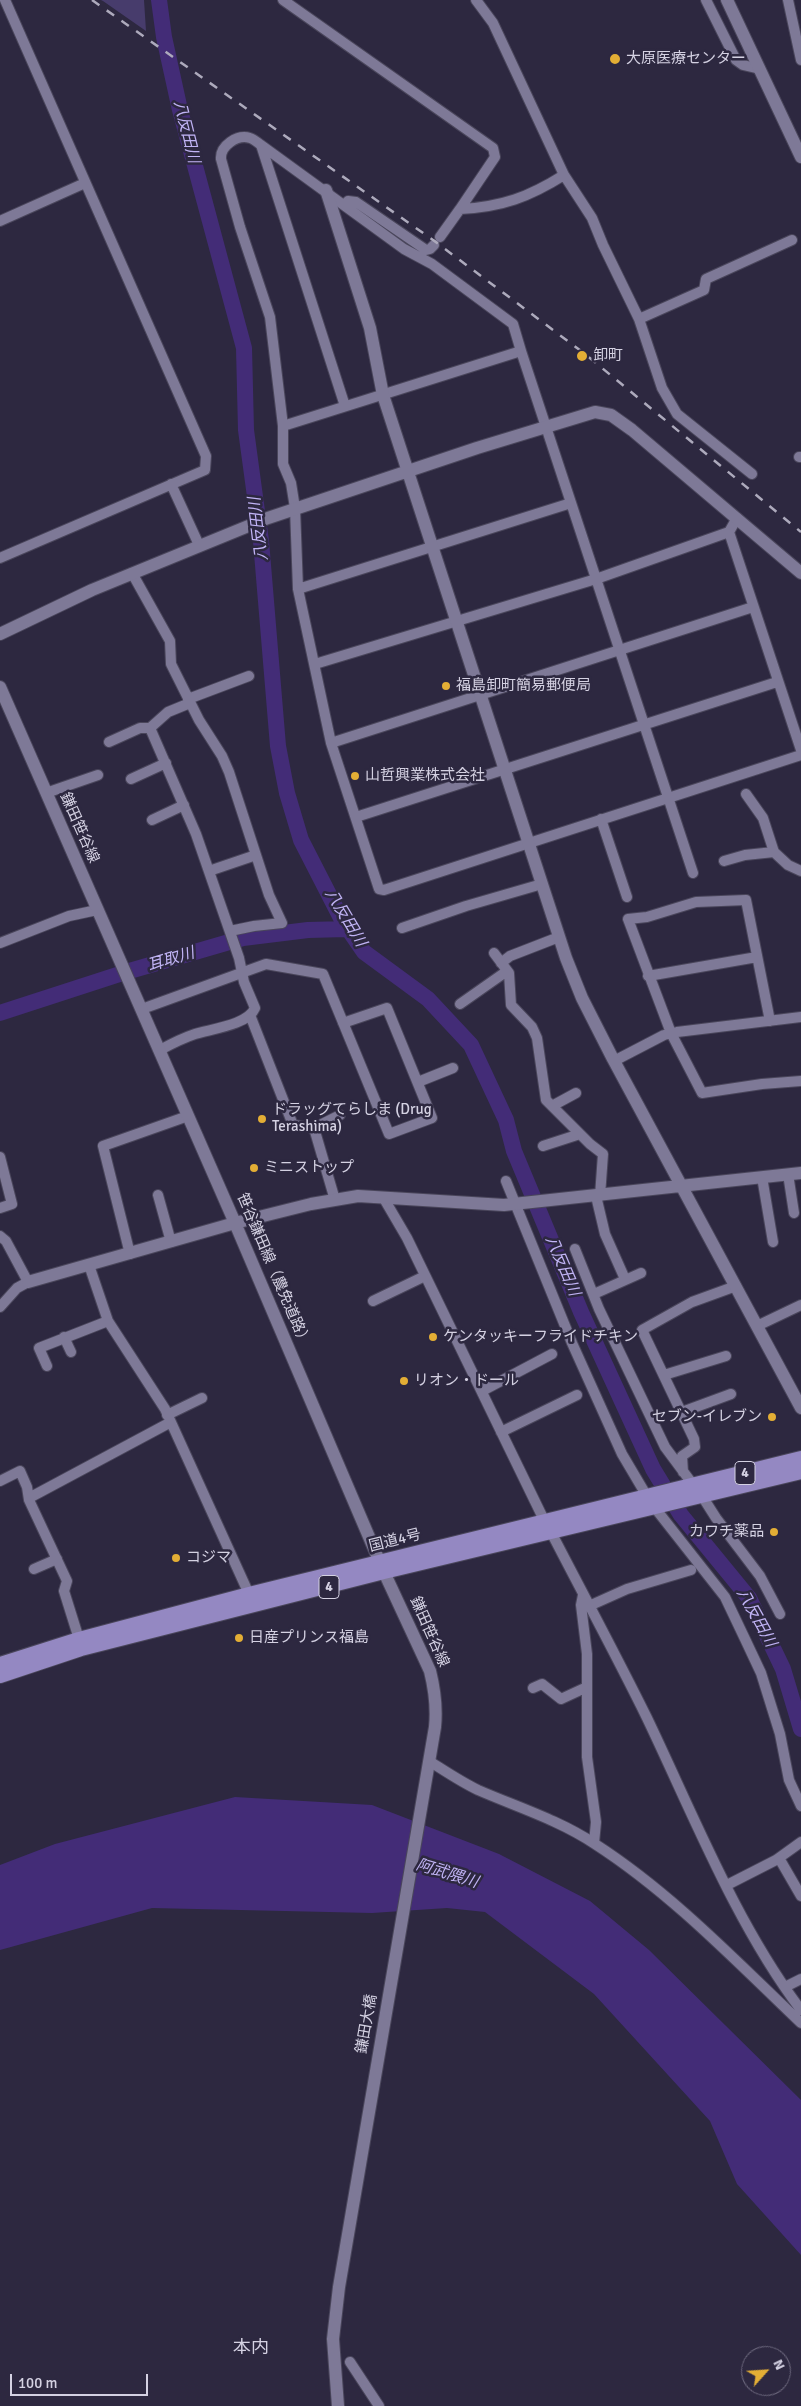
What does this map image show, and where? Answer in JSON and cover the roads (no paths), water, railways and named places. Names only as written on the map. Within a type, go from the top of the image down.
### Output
[{"type":"highway","name":"国道4号","points":[[0,1676],[81,1649],[382,1567],[654,1502],[801,1458]]},
{"type":"highway","name":"国道4号","points":[[695,1491],[801,1472]]},
{"type":"highway","name":"国道4号","points":[[0,1664],[79,1639],[249,1594],[382,1567]]},
{"type":"street","points":[[0,558],[205,470],[206,456],[4,0]]},
{"type":"street","points":[[284,0],[493,148],[495,157],[460,210],[430,249],[426,250],[356,202],[348,201],[344,205]]},
{"type":"street","points":[[476,0],[493,23],[564,175],[592,218],[639,319],[662,388],[677,414],[752,474]]},
{"type":"street","points":[[706,0],[736,60],[742,65],[760,70]]},
{"type":"street","points":[[728,0],[760,70],[800,148]]},
{"type":"street","points":[[788,0],[797,10],[801,60]]},
{"type":"street","points":[[693,873],[668,798],[644,723],[619,650],[513,324],[432,264],[404,249],[261,144],[249,138],[238,138],[224,147],[220,153],[220,160],[270,317],[283,426],[283,464],[291,483],[295,508],[298,590],[331,743],[379,890],[384,890],[528,842],[668,798],[801,755]]},
{"type":"street","points":[[261,144],[345,406]]},
{"type":"street","points":[[460,210],[513,202],[540,190],[564,175]]},
{"type":"street","points":[[0,221],[86,183]]},
{"type":"street","points":[[326,190],[370,328],[383,395],[458,620],[559,937],[582,998],[801,1408]]},
{"type":"street","points":[[639,319],[704,290],[706,279],[792,240]]},
{"type":"street","points":[[283,426],[521,351]]},
{"type":"street","points":[[0,634],[132,573],[268,518],[546,426],[595,412],[610,415],[665,456],[801,573]]},
{"type":"street","points":[[171,484],[199,545]]},
{"type":"street","points":[[298,590],[571,503]]},
{"type":"street","points":[[315,664],[596,579],[729,532],[737,518]]},
{"type":"street","points":[[729,532],[801,750]]},
{"type":"street","points":[[132,573],[170,641],[171,664],[189,701],[222,756],[229,772],[269,895],[282,923],[254,926],[231,933]]},
{"type":"street","points":[[331,743],[753,607]]},
{"type":"street","points":[[109,742],[140,728],[150,728],[168,712],[189,701],[249,676]]},
{"type":"street","points":[[356,817],[505,770],[644,723],[778,682]]},
{"type":"street","name":"鎌田笹谷線","points":[[0,687],[130,982]]},
{"type":"street","points":[[150,728],[184,805],[209,871],[255,1008],[250,1015],[224,1027],[178,1040],[160,1050]]},
{"type":"street","points":[[131,779],[166,763]]},
{"type":"street","points":[[46,793],[98,775]]},
{"type":"street","points":[[746,794],[763,818],[774,852],[801,872]]},
{"type":"street","points":[[152,820],[184,805]]},
{"type":"street","points":[[601,819],[627,897]]},
{"type":"street","points":[[724,861],[745,855],[774,852]]},
{"type":"street","points":[[209,871],[256,855]]},
{"type":"street","points":[[402,928],[466,906],[542,884]]},
{"type":"street","points":[[770,1020],[746,900],[696,902],[647,918],[628,919],[671,1033],[702,1094],[762,1084],[801,1081]]},
{"type":"street","points":[[0,944],[70,916],[97,910]]},
{"type":"street","points":[[460,1004],[504,967],[510,956],[559,937]]},
{"type":"street","points":[[494,954],[504,967],[510,981],[511,1005],[532,1027],[537,1038],[546,1100],[580,1134],[604,1154],[598,1196],[605,1234],[625,1279]]},
{"type":"street","points":[[648,976],[757,958]]},
{"type":"street","points":[[142,1009],[266,964],[275,964],[323,974],[343,1023],[389,1134],[432,1118],[387,1008],[343,1023]]},
{"type":"street","name":"笹谷鎌田線（農免道路）","points":[[130,982],[382,1567]]},
{"type":"street","points":[[250,1015],[293,1125],[314,1128],[340,1115]]},
{"type":"street","points":[[614,1061],[671,1033],[801,1017]]},
{"type":"street","points":[[418,1082],[453,1068]]},
{"type":"street","points":[[552,1106],[576,1093]]},
{"type":"street","points":[[130,1254],[103,1146],[188,1116]]},
{"type":"street","points":[[314,1128],[336,1200]]},
{"type":"street","points":[[543,1146],[580,1134]]},
{"type":"street","points":[[0,1158],[12,1204],[0,1208]]},
{"type":"street","points":[[0,1307],[17,1288],[28,1282],[235,1223],[358,1196],[516,1204],[795,1174],[794,1212]]},
{"type":"street","points":[[762,1177],[773,1242]]},
{"type":"street","points":[[506,1181],[572,1343],[622,1454],[654,1502],[725,1597],[737,1622],[761,1673],[780,1734],[789,1780],[801,1806]]},
{"type":"street","points":[[158,1195],[171,1242]]},
{"type":"street","points":[[383,1197],[425,1276],[548,1527],[647,1718],[671,1773],[743,1917],[801,2010]]},
{"type":"street","points":[[0,1236],[6,1241],[28,1282]]},
{"type":"street","points":[[575,1249],[665,1447],[695,1491],[760,1576],[780,1614]]},
{"type":"street","points":[[89,1266],[108,1321],[139,1367],[169,1418],[249,1594]]},
{"type":"street","points":[[594,1294],[641,1273]]},
{"type":"street","points":[[373,1301],[425,1276]]},
{"type":"street","points":[[683,1472],[682,1456],[695,1447],[694,1439],[642,1330],[692,1302],[736,1286]]},
{"type":"street","points":[[757,1326],[801,1305]]},
{"type":"street","points":[[47,1366],[40,1348],[108,1321]]},
{"type":"street","points":[[64,1337],[71,1352]]},
{"type":"street","points":[[482,1391],[552,1354]]},
{"type":"street","points":[[664,1375],[726,1356]]},
{"type":"street","points":[[682,1412],[730,1394]]},
{"type":"street","points":[[501,1432],[577,1395]]},
{"type":"street","points":[[29,1498],[202,1398]]},
{"type":"street","points":[[0,1481],[20,1471],[27,1487],[29,1498],[67,1581],[64,1592],[79,1639]]},
{"type":"street","points":[[34,1569],[57,1559]]},
{"type":"street","name":"鎌田笹谷線","points":[[382,1567],[427,1663],[434,1685],[436,1714],[428,1763]]},
{"type":"street","points":[[589,1606],[627,1589],[691,1570]]},
{"type":"street","points":[[583,1594],[581,1605],[587,1654],[587,1758],[596,1822],[594,1843]]},
{"type":"street","points":[[533,1688],[542,1684],[561,1699],[587,1687]]},
{"type":"street","points":[[428,1763],[476,1789],[526,1808],[594,1843],[639,1874],[687,1916],[801,2023]]},
{"type":"street","name":"鎌田大橋","points":[[338,2406],[333,2339],[339,2287],[428,1763]]},
{"type":"street","points":[[728,1886],[778,1858],[801,1842]]},
{"type":"street","points":[[778,1858],[801,1896]]},
{"type":"street","points":[[786,1987],[801,1979]]},
{"type":"street","points":[[350,2362],[379,2406]]},
{"type":"water","name":"阿武隈川","points":[[235,1797],[372,1805],[499,1854],[590,1901],[649,1950],[801,2100],[801,2255],[737,2184],[710,2121],[594,1994],[485,1912],[447,1908],[372,1913],[152,1908],[0,1950],[0,1865],[55,1844]]},
{"type":"waterway","name":"八反田川","points":[[159,0],[164,37],[180,110],[244,348],[246,430],[261,541],[278,746],[287,793],[301,840],[342,920],[364,952],[428,999],[471,1045],[506,1120],[514,1151],[581,1312],[653,1469],[681,1515],[749,1598],[783,1669],[801,1729]]},
{"type":"waterway","name":"耳取川","points":[[0,1013],[126,972],[243,938],[308,930],[347,929]]},
{"type":"railway","points":[[92,0],[433,240],[585,354],[801,532]]},
{"type":"place","name":"大原医療センター","points":[[615,59]]},
{"type":"place","name":"卸町","points":[[582,356]]},
{"type":"place","name":"福島卸町簡易郵便局","points":[[446,686]]},
{"type":"place","name":"山哲興業株式会社","points":[[355,776]]},
{"type":"place","name":"ドラッグてらしま (Drug Terashima)","points":[[262,1119]]},
{"type":"place","name":"ミニストップ","points":[[254,1168]]},
{"type":"place","name":"ケンタッキーフライドチキン","points":[[433,1337]]},
{"type":"place","name":"リオン・ドール","points":[[404,1381]]},
{"type":"place","name":"セブン-イレブン","points":[[772,1417]]},
{"type":"place","name":"カワチ薬品","points":[[774,1532]]},
{"type":"place","name":"コジマ","points":[[176,1558]]},
{"type":"place","name":"日産プリンス福島","points":[[239,1638]]},
{"type":"district","name":"本内","points":[[251,2348]]}]
